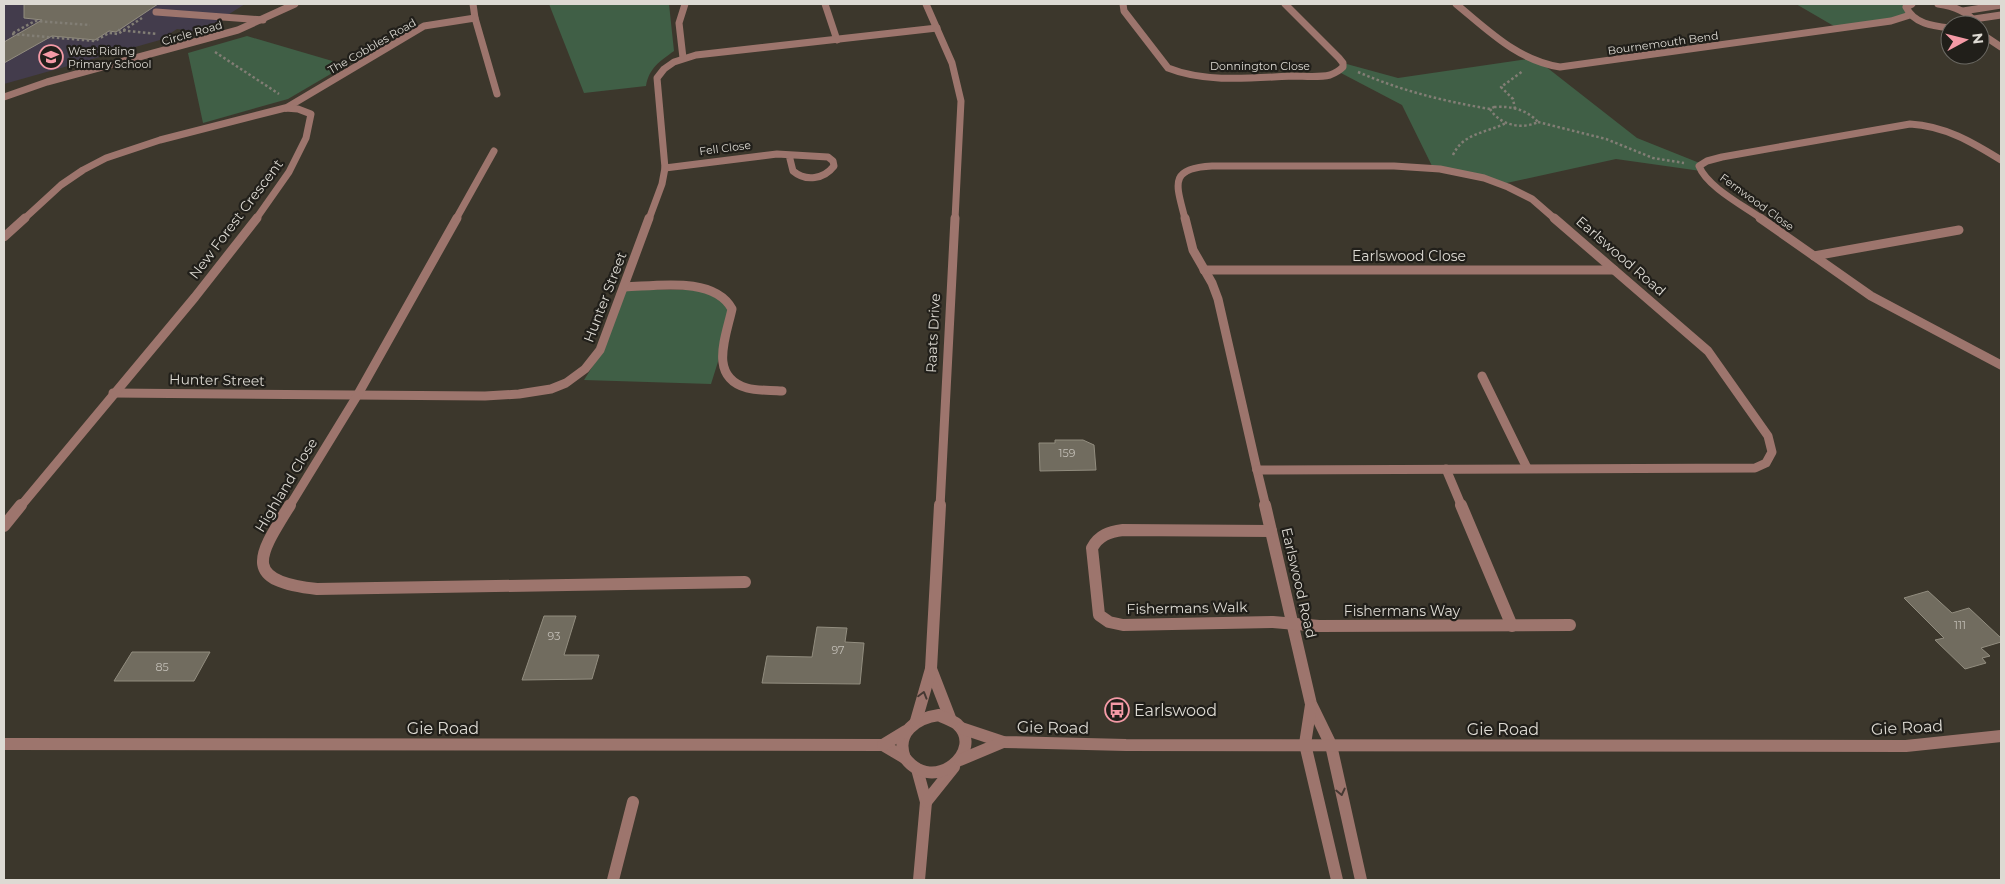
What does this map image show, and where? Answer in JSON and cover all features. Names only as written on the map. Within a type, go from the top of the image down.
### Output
[{"type":"street","name":"Circle Road","points":[[4,97],[33,86],[182,46],[263,20],[295,4]]},
{"type":"street","points":[[472,4],[497,94]]},
{"type":"street","points":[[683,58],[679,23],[684,4]]},
{"type":"street","points":[[825,4],[837,40]]},
{"type":"street","name":"Raats Drive","points":[[916,721],[931,670],[960,102],[955,70],[926,4]]},
{"type":"street","name":"Donnington Close","points":[[1123,4],[1124,11],[1168,68],[1181,74],[1200,76],[1314,76],[1333,74],[1343,67]]},
{"type":"street","points":[[1285,4],[1339,58],[1343,63],[1343,67]]},
{"type":"street","name":"Bournemouth Bend","points":[[1456,4],[1518,54],[1546,66],[1573,66],[1891,21],[1910,15]]},
{"type":"street","points":[[1911,4],[1906,10],[1910,15],[1925,23],[1940,26]]},
{"type":"street","points":[[1938,4],[1963,11],[2001,5]]},
{"type":"street","points":[[1963,11],[1967,15]]},
{"type":"street","points":[[156,12],[263,20]]},
{"type":"street","name":"The Cobbles Road","points":[[286,108],[424,26],[475,18]]},
{"type":"street","name":"Bournemouth Bend","points":[[1891,21],[1925,23]]},
{"type":"street","name":"Hunter Street","points":[[114,393],[356,396],[500,394],[539,391],[568,382],[584,372],[600,350],[662,184],[665,168],[657,78],[662,69],[683,58],[937,28]]},
{"type":"street","name":"New Forest Crescent","points":[[4,237],[61,185],[100,160],[160,140],[286,108],[308,112],[311,118],[296,161],[224,262],[4,526]]},
{"type":"street","name":"Fernwood Close","points":[[2001,160],[1950,130],[1936,126],[1910,124],[1722,157],[1707,161],[1699,166],[1702,174],[1711,183],[1871,296],[2001,365]]},
{"type":"street","name":"Highland Close","points":[[494,151],[356,396],[267,542],[262,559],[267,573],[280,582],[298,587],[317,589],[745,582]]},
{"type":"street","name":"Fell Close","points":[[665,168],[750,156],[789,155],[828,157],[833,161],[834,166],[829,174],[819,177],[802,176],[795,173],[791,167],[789,155]]},
{"type":"street","name":"Earlswood Road","points":[[1257,470],[1755,468],[1765,465],[1772,457],[1773,447],[1768,436],[1708,351],[1532,199],[1494,181],[1432,166],[1212,166],[1186,170],[1180,175],[1177,184],[1192,250],[1212,283],[1218,299],[1292,624],[1311,704],[1330,745],[1361,880]]},
{"type":"street","points":[[1814,256],[1959,230]]},
{"type":"street","name":"Earlswood Close","points":[[1204,270],[1614,270]]},
{"type":"street","points":[[625,287],[682,286],[719,293],[727,300],[732,309],[722,360],[724,372],[730,379],[747,388],[782,391]]},
{"type":"street","points":[[1482,376],[1527,468]]},
{"type":"street","points":[[1446,469],[1512,626]]},
{"type":"street","name":"Fishermans Walk","points":[[1271,531],[1123,530],[1108,532],[1097,538],[1092,548],[1099,615],[1109,622],[1123,625],[1273,622],[1292,624]]},
{"type":"street","name":"Fishermans Way","points":[[1292,624],[1319,626],[1570,625]]},
{"type":"street","name":"Raats Drive","points":[[931,670],[950,718]]},
{"type":"street","name":"Earlswood Road","points":[[1305,744],[1311,704]]},
{"type":"street","points":[[926,802],[957,763],[966,744],[961,728],[950,718],[939,715],[927,716],[916,721],[906,731],[883,745],[905,758],[917,769],[929,773],[938,773],[957,763]]},
{"type":"street","name":"Gie Road","points":[[961,728],[1004,742],[1126,745],[1906,746],[2001,736]]},
{"type":"street","points":[[905,758],[902,744],[906,731]]},
{"type":"street","name":"Gie Road","points":[[957,763],[1004,742]]},
{"type":"street","name":"Gie Road","points":[[4,744],[883,745]]},
{"type":"street","points":[[1305,744],[1336,880]]},
{"type":"street","points":[[917,769],[926,802],[918,880]]},
{"type":"street","points":[[613,880],[633,802]]},
{"type":"path","points":[[90,25],[35,21],[11,34],[95,42],[109,33],[118,34],[144,17]]},
{"type":"path","points":[[118,30],[159,34]]},
{"type":"path","points":[[209,48],[294,103]]},
{"type":"path","points":[[1515,109],[1515,104],[1502,87],[1525,68],[1530,60]]},
{"type":"path","points":[[1343,67],[1390,86],[1434,99],[1490,109],[1501,106],[1515,109],[1529,113],[1538,122],[1606,139],[1653,158],[1699,166]]},
{"type":"path","points":[[1490,109],[1497,119],[1507,123],[1531,126],[1538,122]]},
{"type":"path","points":[[1454,170],[1452,154],[1460,141],[1469,136],[1492,131],[1507,123]]},
{"type":"shaded area","name":"West Riding Primary School","points":[[4,4],[245,4],[215,23],[192,31],[177,29],[160,40],[4,84]]},
{"type":"green space","points":[[549,4],[669,4],[674,51],[652,70],[646,86],[584,93]]},
{"type":"green space","points":[[1796,4],[1910,4],[1910,15],[1839,29]]},
{"type":"green space","points":[[247,36],[346,65],[288,99],[203,123],[188,53]]},
{"type":"green space","points":[[1527,59],[1545,66],[1637,138],[1702,164],[1701,171],[1616,159],[1502,184],[1432,166],[1402,105],[1339,72],[1343,63],[1398,78]]},
{"type":"green space","points":[[624,289],[698,290],[722,300],[733,314],[711,384],[584,380],[603,350]]},
{"type":"building","points":[[24,4],[158,4],[116,32],[109,31],[95,40],[52,36],[4,63],[4,42],[42,20],[24,18]]},
{"type":"building","points":[[1055,440],[1083,440],[1094,445],[1096,470],[1040,471],[1039,443],[1055,443]]},
{"type":"building","points":[[1928,591],[1952,613],[1969,608],[2001,638],[2001,642],[1981,648],[1990,656],[1982,658],[1986,663],[1965,669],[1935,640],[1944,638],[1904,598]]},
{"type":"building","points":[[544,616],[576,616],[564,655],[599,655],[592,679],[522,680]]},
{"type":"building","points":[[817,627],[847,628],[845,642],[864,643],[860,684],[762,683],[767,656],[812,657]]},
{"type":"building","points":[[132,652],[210,652],[194,681],[114,681]]},
{"type":"place","name":"West Riding Primary School","points":[[51,57]]},
{"type":"place","name":"Earlswood","points":[[1117,710]]}]
